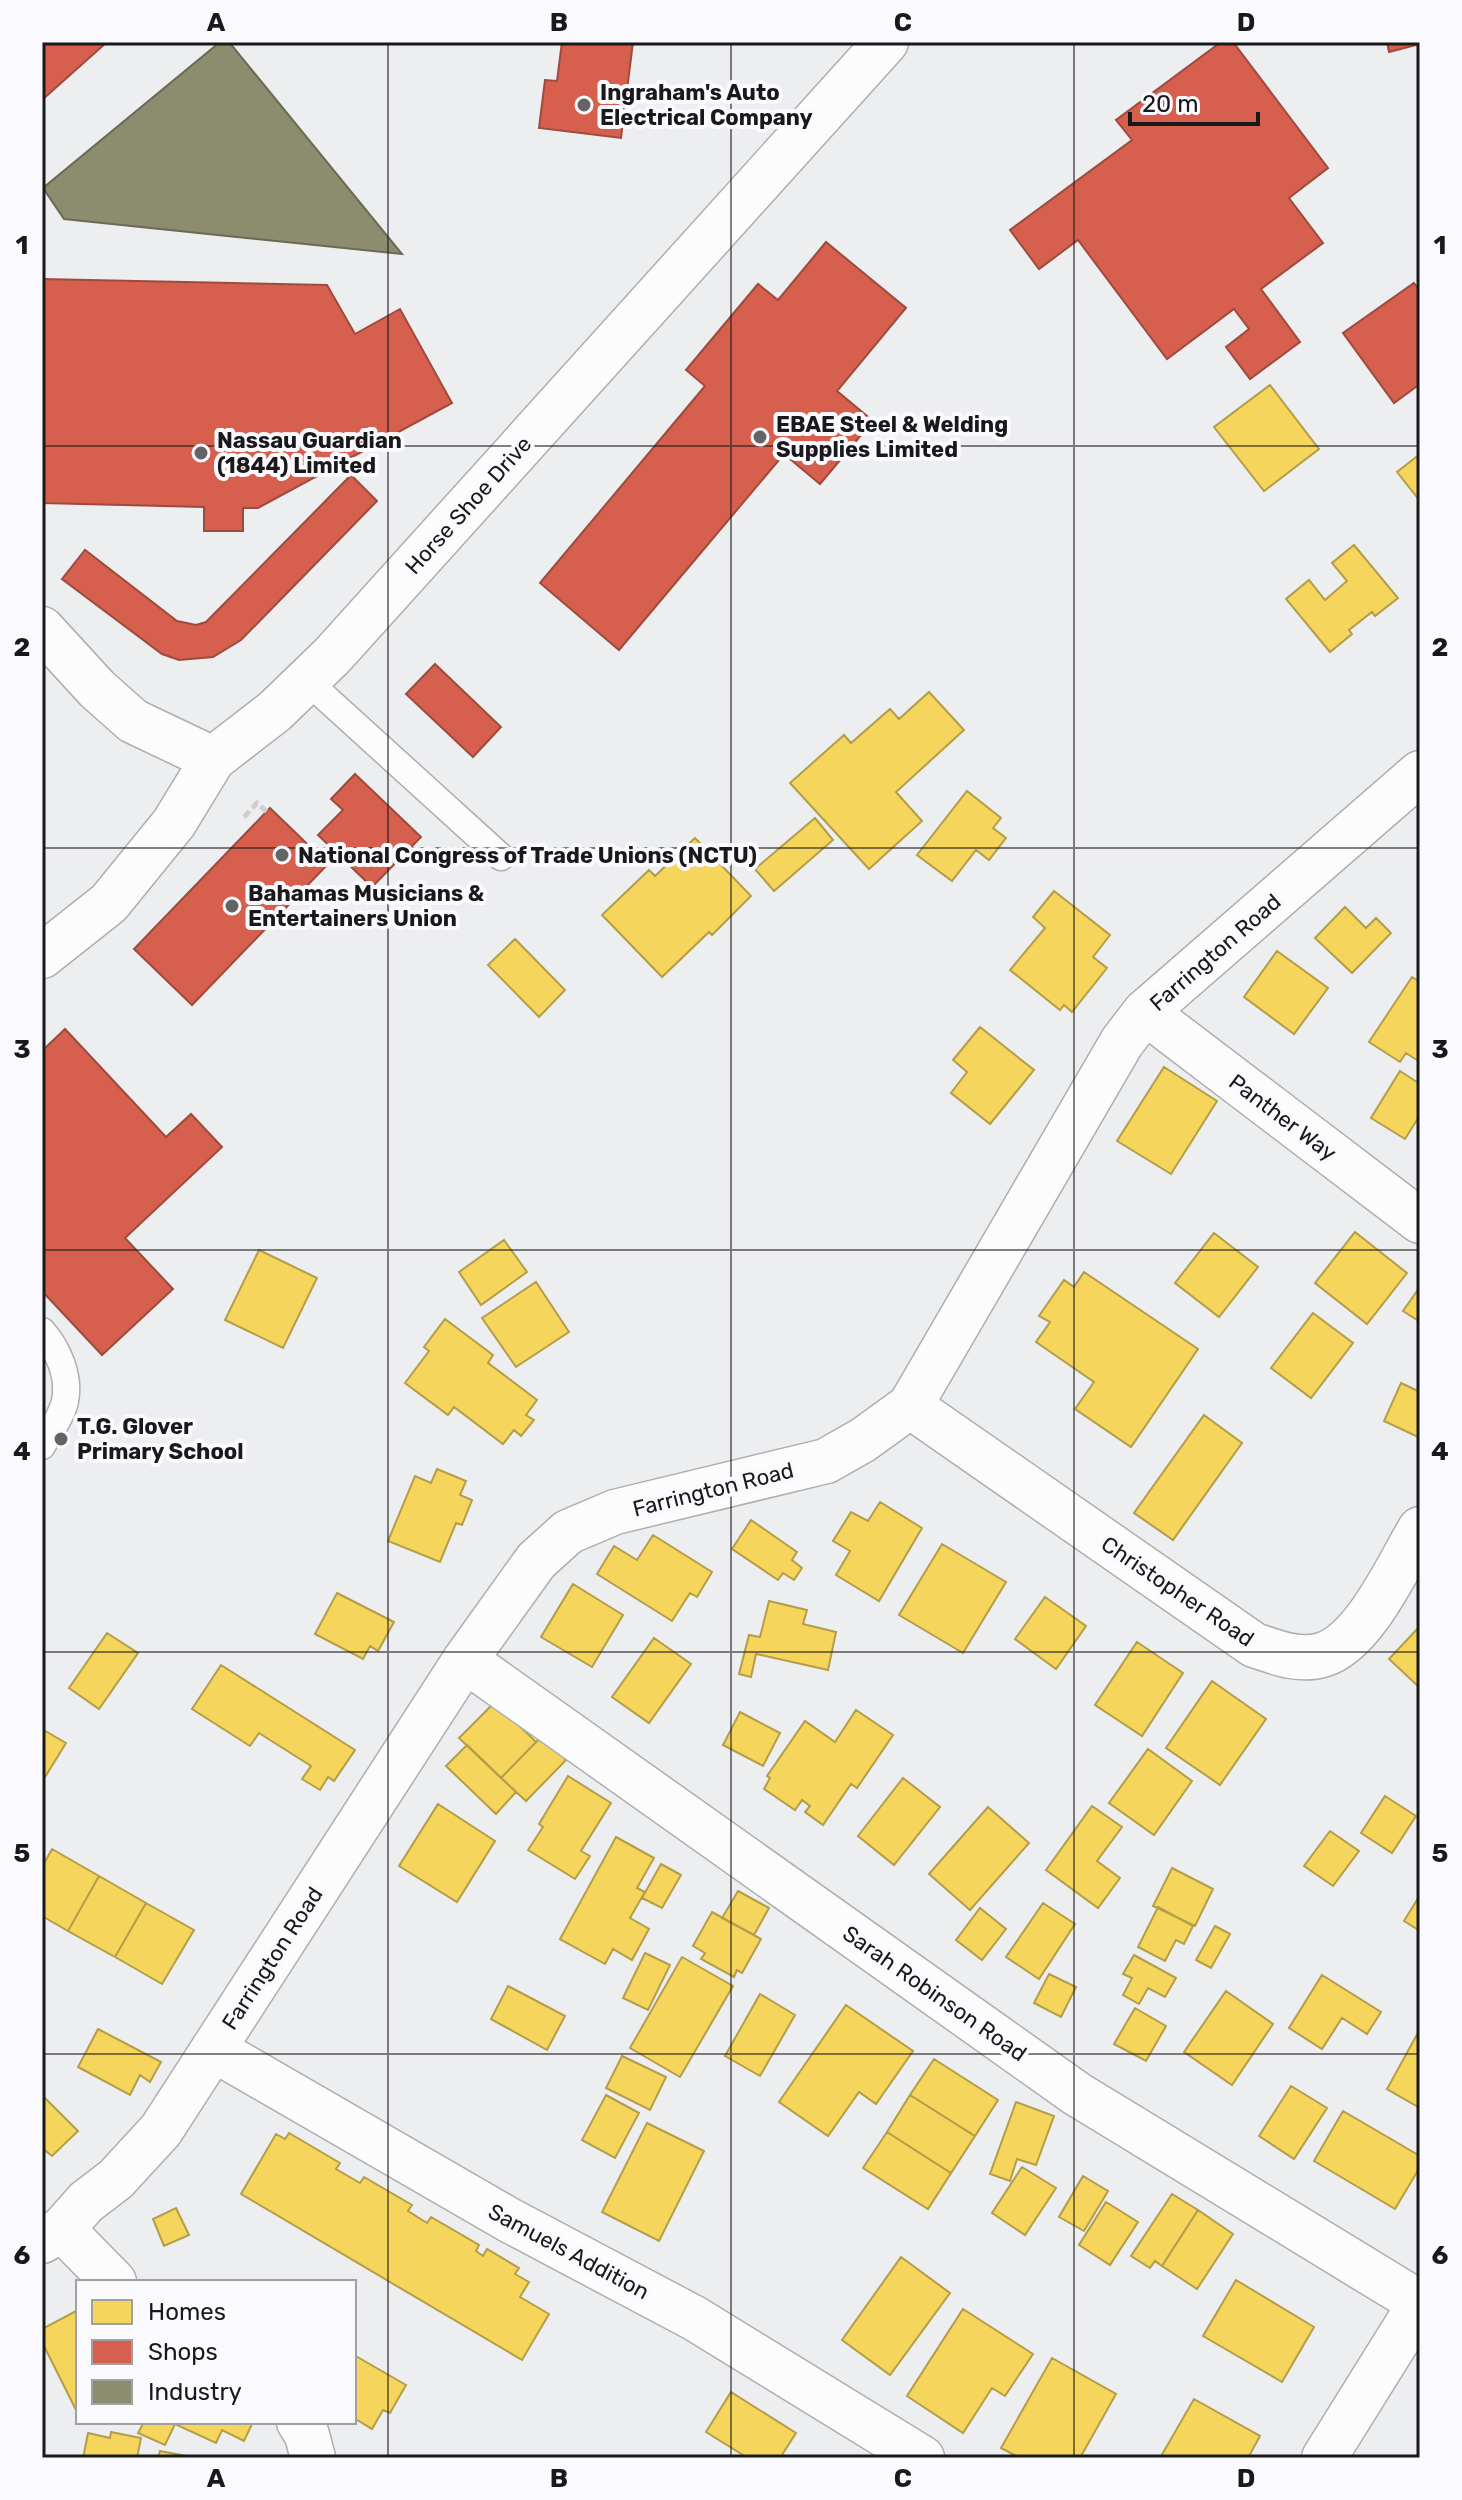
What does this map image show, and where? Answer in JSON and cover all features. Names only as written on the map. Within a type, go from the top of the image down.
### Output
[{"type":"street","name":"Horse Shoe Drive","points":[[42,956],[109,903],[174,823],[213,759],[275,711],[332,656],[886,42]]},
{"type":"street","points":[[42,629],[97,689],[133,721],[213,759]]},
{"type":"street","name":"Farrington Road","points":[[52,2235],[86,2202],[116,2179],[161,2130],[465,1660],[536,1561],[568,1532],[615,1512],[826,1461],[863,1440],[910,1406],[1122,1042],[1145,1012],[1420,773]]},
{"type":"street","name":"Panther Way","points":[[1145,1012],[1420,1221]]},
{"type":"street","name":"Christopher Road","points":[[910,1406],[1254,1645],[1290,1656],[1320,1656],[1346,1643],[1369,1614],[1420,1529]]},
{"type":"street","name":"Sarah Robinson Road","points":[[465,1660],[1077,2094],[1420,2304]]},
{"type":"street","name":"Samuels Addition","points":[[213,2049],[509,2220],[694,2318],[907,2455]]},
{"type":"street","points":[[52,2235],[111,2280]]},
{"type":"street","points":[[1324,2458],[1420,2304]]},
{"type":"street","points":[[300,2424],[307,2435],[313,2458]]},
{"type":"lane","points":[[305,679],[501,857]]},
{"type":"lane","points":[[42,1331],[52,1342],[64,1370],[65,1401],[42,1446]]},
{"type":"path","points":[[244,817],[257,803],[267,812]]},
{"type":"building: Homes","points":[[1270,385],[1319,449],[1264,491],[1214,427]]},
{"type":"building: Homes","points":[[1420,454],[1420,501],[1397,472]]},
{"type":"building: Homes","points":[[1354,545],[1398,598],[1375,616],[1372,612],[1349,630],[1352,634],[1330,652],[1286,599],[1309,580],[1325,600],[1347,581],[1332,563]]},
{"type":"building: Homes","points":[[929,692],[964,730],[896,792],[922,821],[869,869],[790,783],[844,735],[851,743],[890,709],[899,719]]},
{"type":"building: Homes","points":[[967,791],[1001,818],[993,828],[1006,838],[989,860],[976,850],[952,881],[917,855]]},
{"type":"building: Homes","points":[[815,818],[833,840],[774,891],[755,869]]},
{"type":"building: Homes","points":[[695,838],[751,896],[712,935],[709,932],[662,977],[602,915],[649,870],[655,876]]},
{"type":"building: Homes","points":[[1054,891],[1110,935],[1093,957],[1107,968],[1072,1012],[1064,1005],[1060,1010],[1010,970],[1045,928],[1033,917]]},
{"type":"building: Homes","points":[[1345,907],[1366,928],[1376,918],[1391,933],[1352,973],[1315,938]]},
{"type":"building: Homes","points":[[515,939],[565,990],[539,1017],[488,965]]},
{"type":"building: Homes","points":[[1277,951],[1328,988],[1294,1034],[1244,997]]},
{"type":"building: Homes","points":[[1412,977],[1420,982],[1420,1062],[1406,1053],[1400,1062],[1369,1042]]},
{"type":"building: Homes","points":[[980,1027],[1034,1070],[990,1124],[951,1093],[967,1072],[953,1060]]},
{"type":"building: Homes","points":[[1164,1067],[1217,1101],[1171,1174],[1117,1141]]},
{"type":"building: Homes","points":[[1400,1071],[1420,1084],[1420,1115],[1405,1139],[1371,1118]]},
{"type":"building: Homes","points":[[1355,1232],[1407,1273],[1367,1324],[1315,1283]]},
{"type":"building: Homes","points":[[1214,1233],[1258,1267],[1219,1317],[1175,1283]]},
{"type":"building: Homes","points":[[504,1240],[527,1272],[481,1305],[459,1272]]},
{"type":"building: Homes","points":[[259,1250],[317,1278],[283,1348],[225,1320]]},
{"type":"building: Homes","points":[[1084,1272],[1198,1349],[1131,1447],[1075,1409],[1094,1382],[1036,1342],[1050,1322],[1039,1316],[1064,1280],[1074,1287]]},
{"type":"building: Homes","points":[[536,1282],[569,1332],[516,1367],[482,1318]]},
{"type":"building: Homes","points":[[1417,1291],[1420,1293],[1420,1322],[1403,1311]]},
{"type":"building: Homes","points":[[1313,1313],[1353,1343],[1311,1398],[1271,1368]]},
{"type":"building: Homes","points":[[445,1319],[493,1355],[488,1363],[537,1400],[526,1415],[534,1420],[521,1436],[514,1430],[503,1444],[454,1407],[448,1415],[405,1383],[429,1351],[424,1347]]},
{"type":"building: Homes","points":[[1401,1383],[1420,1392],[1420,1438],[1384,1421]]},
{"type":"building: Homes","points":[[1204,1415],[1242,1443],[1173,1540],[1134,1513]]},
{"type":"building: Homes","points":[[437,1469],[466,1481],[460,1495],[472,1500],[462,1525],[456,1523],[440,1562],[388,1541],[415,1476],[431,1483]]},
{"type":"building: Homes","points":[[880,1502],[922,1528],[879,1601],[836,1575],[850,1551],[833,1541],[851,1512],[868,1521]]},
{"type":"building: Homes","points":[[751,1520],[797,1552],[792,1560],[802,1568],[794,1580],[783,1573],[778,1580],[732,1549]]},
{"type":"building: Homes","points":[[653,1535],[712,1572],[697,1597],[690,1593],[672,1621],[597,1574],[614,1546],[637,1560]]},
{"type":"building: Homes","points":[[942,1544],[1006,1582],[963,1653],[899,1615]]},
{"type":"building: Homes","points":[[573,1584],[623,1615],[592,1667],[541,1637]]},
{"type":"building: Homes","points":[[337,1593],[394,1622],[378,1651],[370,1646],[363,1659],[315,1634]]},
{"type":"building: Homes","points":[[1045,1597],[1086,1626],[1056,1669],[1015,1639]]},
{"type":"building: Homes","points":[[769,1601],[807,1610],[803,1624],[836,1632],[828,1670],[756,1654],[751,1677],[739,1674],[749,1635],[760,1637]]},
{"type":"building: Homes","points":[[1420,1627],[1420,1688],[1389,1659]]},
{"type":"building: Homes","points":[[107,1633],[138,1653],[99,1709],[69,1688]]},
{"type":"building: Homes","points":[[654,1638],[691,1664],[649,1723],[612,1697]]},
{"type":"building: Homes","points":[[1137,1642],[1183,1673],[1142,1736],[1095,1705]]},
{"type":"building: Homes","points":[[221,1665],[355,1750],[334,1781],[328,1777],[320,1790],[302,1779],[311,1766],[259,1733],[250,1746],[192,1709]]},
{"type":"building: Homes","points":[[1212,1681],[1266,1719],[1220,1785],[1166,1748]]},
{"type":"building: Homes","points":[[495,1702],[536,1742],[501,1778],[459,1738]]},
{"type":"building: Homes","points":[[856,1710],[893,1735],[857,1788],[851,1784],[823,1825],[805,1812],[810,1806],[802,1800],[795,1810],[764,1789],[770,1778],[767,1776],[805,1721],[835,1742]]},
{"type":"building: Homes","points":[[740,1712],[780,1733],[763,1766],[723,1745]]},
{"type":"building: Homes","points":[[42,1729],[66,1743],[42,1782]]},
{"type":"building: Homes","points":[[542,1736],[566,1760],[526,1801],[501,1778]]},
{"type":"building: Homes","points":[[467,1745],[516,1792],[496,1814],[446,1766]]},
{"type":"building: Homes","points":[[1148,1749],[1192,1781],[1154,1835],[1109,1803]]},
{"type":"building: Homes","points":[[568,1776],[611,1803],[581,1851],[590,1856],[575,1879],[528,1850],[543,1827],[539,1824]]},
{"type":"building: Homes","points":[[903,1778],[940,1807],[894,1865],[858,1836]]},
{"type":"building: Homes","points":[[1385,1796],[1416,1816],[1392,1853],[1361,1833]]},
{"type":"building: Homes","points":[[438,1804],[495,1841],[457,1902],[399,1866]]},
{"type":"building: Homes","points":[[1092,1806],[1122,1827],[1097,1861],[1120,1878],[1098,1908],[1046,1870]]},
{"type":"building: Homes","points":[[988,1807],[1029,1843],[970,1910],[929,1874]]},
{"type":"building: Homes","points":[[1330,1831],[1359,1851],[1333,1886],[1304,1866]]},
{"type":"building: Homes","points":[[616,1837],[654,1858],[637,1888],[645,1892],[630,1918],[649,1929],[632,1960],[613,1949],[605,1964],[560,1939]]},
{"type":"building: Homes","points":[[52,1849],[99,1876],[68,1931],[42,1916],[42,1867]]},
{"type":"building: Homes","points":[[661,1864],[681,1875],[662,1908],[642,1898]]},
{"type":"building: Homes","points":[[1172,1868],[1213,1889],[1195,1926],[1153,1906]]},
{"type":"building: Homes","points":[[99,1876],[146,1903],[115,1957],[68,1931]]},
{"type":"building: Homes","points":[[738,1891],[769,1908],[754,1935],[722,1918]]},
{"type":"building: Homes","points":[[1420,1895],[1420,1931],[1404,1921]]},
{"type":"building: Homes","points":[[146,1903],[194,1930],[162,1984],[115,1957]]},
{"type":"building: Homes","points":[[1043,1903],[1075,1924],[1039,1979],[1006,1957]]},
{"type":"building: Homes","points":[[1158,1907],[1193,1926],[1184,1944],[1176,1940],[1165,1961],[1138,1947]]},
{"type":"building: Homes","points":[[980,1908],[1006,1929],[982,1960],[956,1940]]},
{"type":"building: Homes","points":[[712,1912],[761,1939],[742,1973],[737,1970],[734,1977],[701,1959],[705,1953],[693,1946]]},
{"type":"building: Homes","points":[[1215,1926],[1230,1934],[1211,1968],[1196,1960]]},
{"type":"building: Homes","points":[[645,1953],[670,1965],[648,2010],[623,1998]]},
{"type":"building: Homes","points":[[1134,1955],[1176,1978],[1165,1997],[1148,1988],[1139,2004],[1123,1995],[1132,1978],[1123,1974]]},
{"type":"building: Homes","points":[[682,1957],[733,1986],[680,2077],[630,2048]]},
{"type":"building: Homes","points":[[1049,1974],[1076,1987],[1061,2017],[1034,2003]]},
{"type":"building: Homes","points":[[1322,1975],[1381,2012],[1367,2034],[1342,2018],[1322,2049],[1289,2028]]},
{"type":"building: Homes","points":[[508,1986],[565,2016],[547,2050],[491,2019]]},
{"type":"building: Homes","points":[[1226,1991],[1273,2024],[1232,2085],[1184,2052]]},
{"type":"building: Homes","points":[[760,1994],[795,2015],[760,2076],[725,2056]]},
{"type":"building: Homes","points":[[846,2005],[913,2051],[876,2104],[859,2092],[828,2136],[779,2102]]},
{"type":"building: Homes","points":[[1135,2008],[1166,2026],[1146,2061],[1114,2044]]},
{"type":"building: Homes","points":[[98,2029],[161,2062],[150,2082],[140,2075],[130,2095],[78,2067]]},
{"type":"building: Homes","points":[[1420,2029],[1420,2108],[1387,2089]]},
{"type":"building: Homes","points":[[622,2056],[666,2077],[650,2110],[606,2088]]},
{"type":"building: Homes","points":[[934,2059],[998,2100],[975,2136],[910,2095]]},
{"type":"building: Homes","points":[[1291,2086],[1327,2108],[1294,2159],[1259,2136]]},
{"type":"building: Homes","points":[[42,2095],[78,2131],[52,2156],[42,2148]]},
{"type":"building: Homes","points":[[606,2095],[639,2113],[615,2158],[582,2140]]},
{"type":"building: Homes","points":[[910,2095],[975,2136],[951,2173],[887,2132]]},
{"type":"building: Homes","points":[[1016,2102],[1054,2116],[1036,2165],[1017,2159],[1010,2181],[990,2174]]},
{"type":"building: Homes","points":[[1343,2111],[1420,2156],[1420,2167],[1395,2209],[1314,2161]]},
{"type":"building: Homes","points":[[647,2123],[704,2151],[659,2241],[602,2212]]},
{"type":"building: Homes","points":[[887,2132],[951,2173],[928,2209],[863,2168]]},
{"type":"building: Homes","points":[[289,2133],[340,2163],[336,2169],[360,2183],[364,2177],[412,2205],[408,2211],[427,2223],[431,2217],[479,2245],[476,2251],[483,2256],[487,2249],[519,2268],[515,2274],[529,2282],[520,2297],[549,2314],[522,2360],[241,2194],[276,2134],[285,2139]]},
{"type":"building: Homes","points":[[1022,2167],[1056,2188],[1025,2235],[992,2213]]},
{"type":"building: Homes","points":[[1083,2176],[1108,2191],[1084,2231],[1059,2217]]},
{"type":"building: Homes","points":[[1172,2194],[1198,2210],[1162,2266],[1155,2261],[1150,2268],[1131,2256]]},
{"type":"building: Homes","points":[[1106,2202],[1138,2222],[1110,2265],[1079,2245]]},
{"type":"building: Homes","points":[[176,2208],[189,2235],[164,2246],[153,2219]]},
{"type":"building: Homes","points":[[1198,2210],[1233,2234],[1197,2289],[1162,2266]]},
{"type":"building: Homes","points":[[901,2257],[950,2293],[890,2375],[842,2340]]},
{"type":"building: Homes","points":[[1236,2280],[1314,2327],[1282,2382],[1203,2336]]},
{"type":"building: Homes","points":[[963,2309],[1033,2354],[1005,2396],[992,2388],[963,2433],[907,2396]]},
{"type":"building: Homes","points":[[76,2311],[76,2410],[42,2342],[42,2329]]},
{"type":"building: Homes","points":[[356,2356],[406,2385],[390,2413],[383,2410],[372,2429],[356,2419]]},
{"type":"building: Homes","points":[[1052,2358],[1116,2394],[1080,2458],[1020,2458],[1001,2448]]},
{"type":"building: Homes","points":[[731,2392],[796,2433],[780,2458],[748,2458],[706,2432]]},
{"type":"building: Homes","points":[[1194,2399],[1260,2436],[1248,2458],[1160,2458]]},
{"type":"building: Homes","points":[[143,2424],[175,2424],[165,2445],[138,2433]]},
{"type":"building: Homes","points":[[175,2424],[252,2424],[244,2441],[222,2430],[216,2443]]},
{"type":"building: Homes","points":[[111,2432],[141,2438],[137,2458],[83,2458],[88,2433],[110,2438]]},
{"type":"building: Homes","points":[[160,2451],[197,2458],[158,2458]]},
{"type":"building: Shops","points":[[42,42],[107,42],[42,100]]},
{"type":"building: Shops","name":"Ingraham's Auto Electrical Company","points":[[562,42],[633,42],[621,138],[539,128],[545,80],[557,81]]},
{"type":"building: Shops","points":[[1221,42],[1233,42],[1328,168],[1289,198],[1323,243],[1261,289],[1300,342],[1250,379],[1226,347],[1249,329],[1234,309],[1167,359],[1078,240],[1039,269],[1010,230],[1132,140],[1116,120]]},
{"type":"building: Shops","points":[[1387,42],[1420,42],[1420,44],[1389,52]]},
{"type":"building: Shops","name":"EBAE Steel & Welding Supplies Limited","points":[[826,242],[906,308],[837,391],[873,421],[820,484],[784,454],[619,650],[540,583],[705,386],[686,370],[758,284],[778,300]]},
{"type":"building: Shops","name":"Nassau Guardian (1844) Limited","points":[[42,279],[327,285],[355,334],[400,309],[452,403],[258,508],[243,508],[243,531],[204,531],[204,507],[42,503]]},
{"type":"building: Shops","points":[[1414,283],[1420,291],[1420,384],[1394,403],[1343,333]]},
{"type":"building: Shops","points":[[351,475],[377,501],[241,640],[213,657],[179,660],[162,654],[62,579],[85,550],[177,621],[196,625],[206,622]]},
{"type":"building: Shops","points":[[435,664],[501,727],[473,757],[406,694]]},
{"type":"building: Shops","points":[[355,774],[421,837],[372,887],[318,835],[343,810],[331,799]]},
{"type":"building: Shops","points":[[270,808],[328,864],[192,1005],[134,949]]},
{"type":"building: Shops","points":[[65,1029],[166,1137],[191,1114],[222,1147],[125,1238],[173,1289],[102,1355],[42,1291],[42,1051]]},
{"type":"building: Industry","points":[[220,42],[229,42],[402,254],[64,219],[43,188]]},
{"type":"place","name":"Ingraham's Auto Electrical Company","points":[[584,105]]},
{"type":"place","name":"EBAE Steel & Welding Supplies Limited","points":[[760,437]]},
{"type":"place","name":"Nassau Guardian (1844) Limited","points":[[201,453]]},
{"type":"place","name":"National Congress of Trade Unions (NCTU)","points":[[282,855]]},
{"type":"place","name":"Bahamas Musicians & Entertainers Union","points":[[232,906]]},
{"type":"place","name":"T.G. Glover Primary School","points":[[61,1439]]}]
